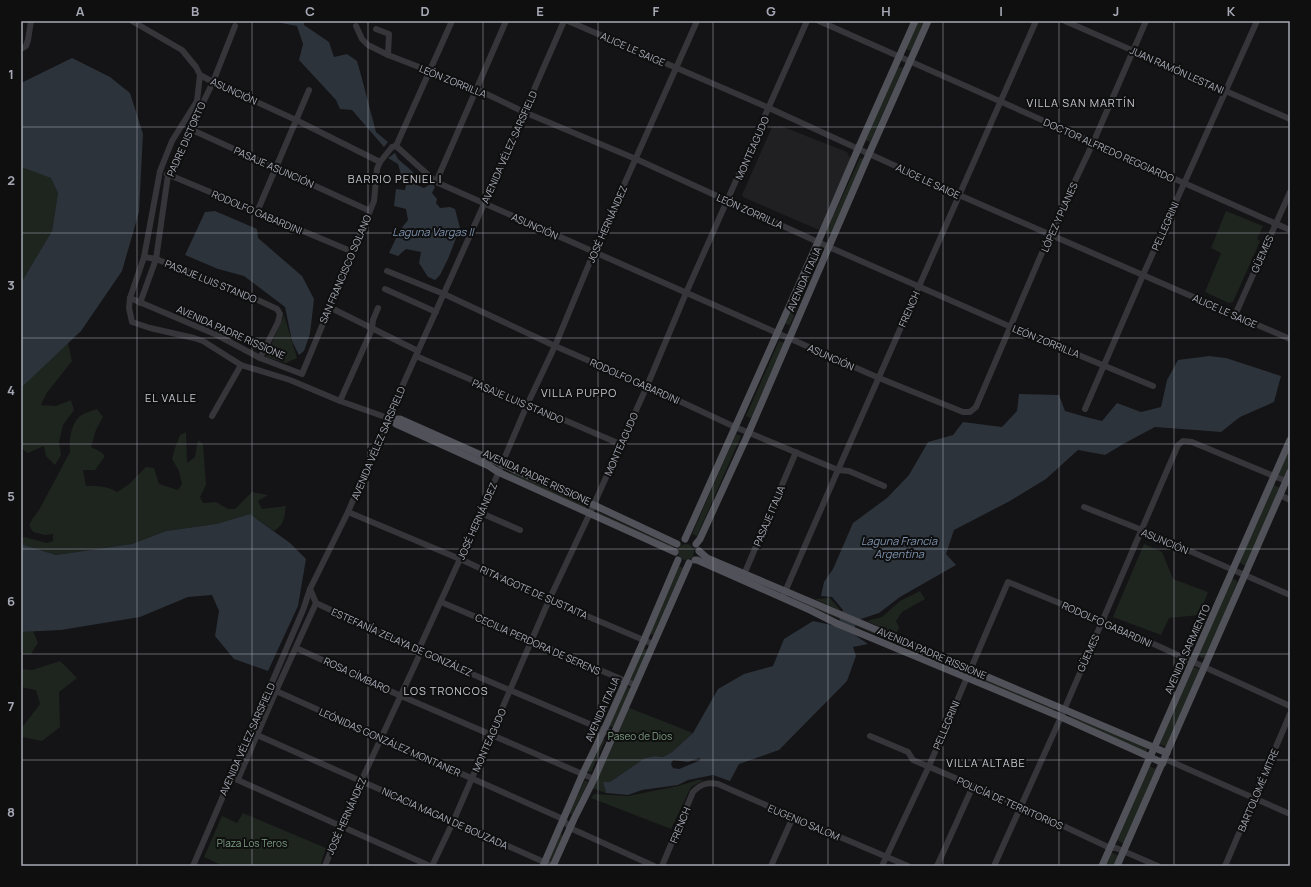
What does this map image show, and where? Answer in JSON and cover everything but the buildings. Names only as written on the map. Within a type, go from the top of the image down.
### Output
[{"type":"main road","name":"AVENIDA ITALIA","points":[[685,539],[916,21]]},
{"type":"main road","name":"AVENIDA ITALIA","points":[[698,547],[700,539],[790,338],[868,154],[928,21]]},
{"type":"main road","name":"AVENIDA PADRE RISSIONE","points":[[390,419],[400,419],[594,505],[677,544]]},
{"type":"main road","name":"AVENIDA PADRE RISSIONE","points":[[390,419],[396,424],[489,466],[498,472],[675,552]]},
{"type":"main road","name":"AVENIDA SARMIENTO","points":[[1102,866],[1290,440]]},
{"type":"main road","points":[[1117,866],[1246,576],[1290,472]]},
{"type":"main road","points":[[685,539],[692,540],[698,547],[697,557],[692,562],[684,563],[678,560],[675,552],[677,544],[685,539]]},
{"type":"main road","name":"AVENIDA PADRE RISSIONE","points":[[698,547],[707,558],[783,598],[838,624],[1060,717],[1150,758],[1165,759]]},
{"type":"main road","name":"AVENIDA ITALIA","points":[[544,864],[583,773],[626,682],[678,560]]},
{"type":"main road","name":"AVENIDA PADRE RISSIONE","points":[[692,562],[697,560],[743,577],[786,590],[1154,748],[1165,759]]},
{"type":"main road","name":"AVENIDA ITALIA","points":[[553,866],[594,779],[653,644],[692,562]]},
{"type":"street","points":[[21,49],[26,46],[31,21]]},
{"type":"street","name":"ASUNCIÓN","points":[[132,21],[182,50],[196,67],[200,75],[296,120],[380,162]]},
{"type":"street","points":[[380,162],[392,147],[396,146],[452,21]]},
{"type":"street","points":[[436,182],[506,21]]},
{"type":"street","name":"AVENIDA VÉLEZ SARSFIELD","points":[[193,866],[303,610],[310,589],[348,512],[390,419],[417,354],[564,21]]},
{"type":"street","name":"ALICE LE SAIGE","points":[[568,21],[769,108],[959,195],[1290,339]]},
{"type":"street","name":"JOSÉ HERNÁNDEZ","points":[[325,866],[340,827],[419,656],[418,651],[481,514],[527,405],[555,346],[594,252],[697,21]]},
{"type":"street","name":"MONTEAGUDO","points":[[431,866],[453,822],[807,21]]},
{"type":"street","name":"DOCTOR ALFREDO REGGIARDO","points":[[819,21],[1290,230]]},
{"type":"street","name":"FRENCH","points":[[783,598],[1036,21]]},
{"type":"street","name":"JUAN RAMÓN LESTANI","points":[[1065,21],[1290,119]]},
{"type":"street","name":"LÓPEZ Y PLANES","points":[[970,412],[976,408],[1050,234],[1093,143],[1146,21]]},
{"type":"street","name":"PELLEGRINI","points":[[1085,409],[1143,275],[1257,21]]},
{"type":"street","name":"PADRE DISTORTO","points":[[140,302],[156,259],[168,175],[213,82],[235,26]]},
{"type":"street","name":"LEÓN ZORRILLA","points":[[356,26],[362,39],[368,45],[388,55],[476,89],[524,112],[636,159],[1010,327],[1153,386]]},
{"type":"street","points":[[376,29],[389,34],[388,55]]},
{"type":"street","name":"PADRE DISTORTO","points":[[129,308],[130,298],[144,257],[160,171],[172,141],[197,101],[200,75]]},
{"type":"street","points":[[257,212],[309,90]]},
{"type":"street","points":[[190,114],[190,129]]},
{"type":"street","name":"PASAJE ASUNCIÓN","points":[[190,129],[370,211]]},
{"type":"street","name":"ASUNCIÓN","points":[[396,146],[436,182],[879,378],[963,412],[970,412]]},
{"type":"street","name":"SAN FRANCISCO SOLANO","points":[[302,374],[374,201],[377,169],[380,162]]},
{"type":"street","name":"RODOLFO GABARDINI","points":[[160,171],[353,252]]},
{"type":"street","name":"GÜEMES","points":[[1235,315],[1290,192]]},
{"type":"street","name":"PASAJE LUIS STANDO","points":[[144,257],[156,259],[245,294],[277,309],[280,314],[278,322],[260,358]]},
{"type":"street","name":"RODOLFO GABARDINI","points":[[387,271],[444,294],[555,346],[736,427],[838,470],[849,471],[884,486]]},
{"type":"street","points":[[385,288],[436,312]]},
{"type":"street","name":"AVENIDA PADRE RISSIONE","points":[[130,298],[217,335],[260,358],[302,374]]},
{"type":"street","name":"PASAJE LUIS STANDO","points":[[329,307],[417,354],[527,405],[620,444]]},
{"type":"street","name":"AVENIDA PADRE RISSIONE","points":[[129,308],[132,322],[203,341],[241,365],[290,380],[340,401],[390,419]]},
{"type":"street","points":[[340,401],[372,329],[373,320],[378,308]]},
{"type":"street","points":[[212,416],[241,365]]},
{"type":"street","points":[[290,380],[294,371]]},
{"type":"street","name":"GÜEMES","points":[[994,866],[1064,709],[1178,445],[1183,441],[1192,442],[1274,477]]},
{"type":"street","name":"PASAJE ITALIA","points":[[743,577],[796,452]]},
{"type":"street","points":[[1274,477],[1286,481]]},
{"type":"street","points":[[1280,495],[1290,500]]},
{"type":"street","name":"ASUNCIÓN","points":[[1084,507],[1142,530],[1246,576],[1289,593]]},
{"type":"street","name":"RITA AGOTE DE SUSTAITA","points":[[348,512],[460,559],[550,600],[653,644]]},
{"type":"street","points":[[481,514],[520,530]]},
{"type":"street","name":"PELLEGRINI","points":[[882,866],[928,766],[1008,582]]},
{"type":"street","name":"RODOLFO GABARDINI","points":[[1008,582],[1102,621],[1290,706]]},
{"type":"street","points":[[310,589],[316,603]]},
{"type":"street","name":"CECILIA PERDORA DE SERENS","points":[[441,602],[635,685]]},
{"type":"street","name":"AVENIDA VÉLEZ SARSFIELD","points":[[238,780],[316,603]]},
{"type":"street","name":"ESTEFANÍA ZELAYA DE GONZÁLEZ","points":[[316,603],[418,651],[613,734]]},
{"type":"street","name":"ROSA CÍMBARO","points":[[296,648],[401,696],[594,779]]},
{"type":"street","name":"LEÓNIDAS GONZÁLEZ MONTANER","points":[[276,691],[563,819],[570,828],[654,866]]},
{"type":"street","name":"BARTOLOMÉ MITRE","points":[[1225,866],[1290,714]]},
{"type":"street","points":[[253,727],[258,735]]},
{"type":"street","name":"NICACIA MAGAN DE BOUZADA","points":[[258,735],[544,864],[553,866]]},
{"type":"street","name":"POLICÍA DE TERRITORIOS","points":[[870,736],[908,752],[913,760],[1021,806],[1110,848],[1116,848],[1158,866]]},
{"type":"street","points":[[1165,759],[1290,814]]},
{"type":"street","points":[[231,777],[340,827],[431,866]]},
{"type":"street","name":"EUGENIO SALOM","points":[[700,786],[709,782],[718,784],[793,818],[908,866]]},
{"type":"street","name":"FRENCH","points":[[662,866],[693,792],[700,786]]},
{"type":"street","points":[[937,866],[973,786]]},
{"type":"street","points":[[772,866],[793,818]]},
{"type":"shaded area","points":[[781,126],[847,152],[851,160],[819,230],[745,198],[742,195],[772,127]]},
{"type":"green space","points":[[918,21],[924,21],[911,51],[906,49]]},
{"type":"green space","points":[[898,67],[903,68],[870,142],[866,140]]},
{"type":"green space","points":[[860,158],[864,159],[831,234],[826,232]]},
{"type":"green space","points":[[21,167],[52,178],[58,193],[52,231],[21,283]]},
{"type":"green space","points":[[1226,211],[1263,226],[1257,239],[1260,241],[1233,302],[1229,303],[1205,292],[1221,253],[1211,248]]},
{"type":"green space","points":[[818,249],[822,251],[790,325],[785,324]]},
{"type":"green space","points":[[284,315],[297,358],[286,363],[266,357]]},
{"type":"green space","points":[[779,341],[784,343],[751,418],[746,416]]},
{"type":"green space","points":[[68,343],[72,361],[46,394],[41,405],[56,406],[71,400],[74,410],[63,425],[59,442],[61,455],[55,465],[46,456],[44,446],[28,453],[21,448],[21,388]]},
{"type":"green space","points":[[97,409],[103,417],[96,430],[91,447],[101,452],[105,456],[95,470],[83,470],[86,486],[106,487],[117,492],[128,485],[146,467],[154,468],[159,484],[178,490],[182,484],[179,471],[172,459],[180,435],[186,432],[187,463],[195,457],[198,440],[203,444],[206,485],[200,497],[203,503],[216,502],[228,509],[235,509],[252,492],[268,495],[258,501],[262,509],[286,506],[282,523],[274,531],[250,514],[216,524],[166,531],[132,544],[56,555],[21,544],[21,538],[24,537],[47,543],[53,541],[53,534],[45,535],[33,532],[29,525],[39,510],[70,452],[71,435],[75,422],[87,412]]},
{"type":"green space","points":[[736,434],[741,436],[697,536],[692,534]]},
{"type":"green space","points":[[1290,447],[1290,465],[1284,477],[1278,474]]},
{"type":"green space","points":[[511,472],[587,505],[585,509],[510,474]]},
{"type":"green space","points":[[1274,485],[1281,488],[1246,566],[1238,562]]},
{"type":"green space","points":[[598,512],[673,546],[673,548],[597,513]]},
{"type":"green space","points":[[686,544],[692,546],[694,552],[692,558],[686,560],[680,558],[678,552],[680,546]]},
{"type":"green space","points":[[1144,544],[1162,552],[1173,579],[1208,592],[1199,615],[1169,618],[1161,635],[1113,617]]},
{"type":"green space","points":[[678,566],[683,568],[653,635],[650,634]]},
{"type":"green space","points":[[1232,579],[1236,580],[1237,583],[1206,657],[1203,658],[1199,656],[1199,654]]},
{"type":"green space","points":[[920,591],[925,599],[902,612],[896,621],[899,627],[896,634],[867,621],[882,617],[900,601]]},
{"type":"green space","points":[[793,597],[958,667],[957,669],[792,599]]},
{"type":"green space","points":[[830,598],[841,611],[815,599]]},
{"type":"green space","points":[[33,631],[38,643],[31,654],[21,654],[21,632]]},
{"type":"green space","points":[[643,648],[647,650],[633,682],[629,680]]},
{"type":"green space","points":[[60,661],[77,678],[59,692],[60,727],[42,741],[22,737],[21,729],[40,704],[36,690],[21,687],[21,669],[32,670]]},
{"type":"green space","points":[[1194,667],[1201,670],[1166,747],[1159,744]]},
{"type":"green space","points":[[977,674],[1054,708],[1053,712],[975,678]]},
{"type":"green space","points":[[627,687],[630,688],[613,727],[609,726]]},
{"type":"green space","name":"Paseo de Dios","points":[[627,707],[693,733],[672,752],[663,757],[655,756],[645,758],[610,782],[603,782],[606,793],[592,788]]},
{"type":"green space","points":[[1070,714],[1148,748],[1146,752],[1069,719]]},
{"type":"green space","points":[[602,738],[605,740],[591,772],[587,771]]},
{"type":"green space","points":[[1149,766],[1156,769],[1124,844],[1117,840]]},
{"type":"green space","points":[[585,780],[588,782],[572,815],[569,813]]},
{"type":"green space","points":[[698,780],[704,780],[691,787],[671,829],[591,798],[594,794],[628,796],[678,786]]},
{"type":"green space","name":"Plaza Los Teros","points":[[243,813],[326,848],[320,866],[223,866],[204,857],[222,816],[237,823]]},
{"type":"green space","points":[[561,834],[563,836],[551,861],[549,861],[560,835]]},
{"type":"green space","points":[[1111,852],[1119,856],[1114,866],[1105,866]]},
{"type":"water","points":[[271,21],[304,21],[304,25],[329,42],[334,57],[347,54],[357,61],[376,132],[388,142],[384,147],[352,110],[340,109],[336,100],[299,60],[303,44],[297,26]]},
{"type":"water","points":[[72,58],[110,77],[130,93],[143,134],[139,212],[122,271],[81,331],[21,388],[21,283],[52,231],[58,193],[51,178],[21,167],[21,83]]},
{"type":"water","name":"Laguna Vargas II","points":[[395,153],[398,159],[413,172],[412,183],[424,188],[432,183],[435,187],[432,193],[437,199],[436,203],[440,208],[450,207],[455,209],[460,228],[448,259],[440,275],[435,280],[428,277],[419,263],[421,252],[406,249],[398,256],[389,253],[400,230],[408,220],[406,209],[394,206],[396,189],[405,190],[407,182],[402,178],[398,164],[388,158]]},
{"type":"water","points":[[215,211],[257,229],[258,238],[302,276],[314,299],[310,334],[304,351],[299,355],[292,341],[285,307],[244,276],[218,269],[185,255],[205,212]]},
{"type":"water","name":"Laguna Francia Argentina","points":[[1209,356],[1226,358],[1281,376],[1274,402],[1240,417],[1221,432],[1155,427],[1105,455],[1078,450],[1046,479],[1010,501],[954,530],[946,554],[956,565],[900,597],[879,613],[858,620],[852,633],[868,644],[853,647],[856,656],[847,681],[779,750],[739,764],[730,781],[713,775],[688,780],[678,785],[642,790],[628,795],[606,793],[603,782],[610,782],[645,758],[655,756],[663,757],[672,752],[693,733],[718,689],[744,674],[773,666],[784,639],[813,621],[836,626],[838,624],[843,610],[832,597],[821,596],[824,582],[833,569],[853,523],[887,498],[909,475],[928,442],[953,435],[963,422],[1002,427],[1017,411],[1019,394],[1059,395],[1065,411],[1102,421],[1117,403],[1141,412],[1161,407],[1167,380],[1178,360]],"holes":[[[699,758],[701,760],[679,769],[673,768],[671,764],[673,760],[688,762]]]},
{"type":"water","points":[[250,514],[290,543],[306,559],[298,606],[268,671],[234,659],[215,636],[219,611],[212,595],[188,597],[140,617],[61,630],[21,632],[21,544],[56,555],[132,544],[166,531],[216,524]]},
{"type":"district","name":"VILLA SAN MARTÍN","points":[[1081,102]]},
{"type":"district","name":"BARRIO PENIEL I","points":[[395,178]]},
{"type":"district","name":"VILLA PUPPO","points":[[579,392]]},
{"type":"district","name":"EL VALLE","points":[[171,397]]},
{"type":"district","name":"LOS TRONCOS","points":[[446,690]]},
{"type":"district","name":"VILLA ALTABE","points":[[986,762]]}]
